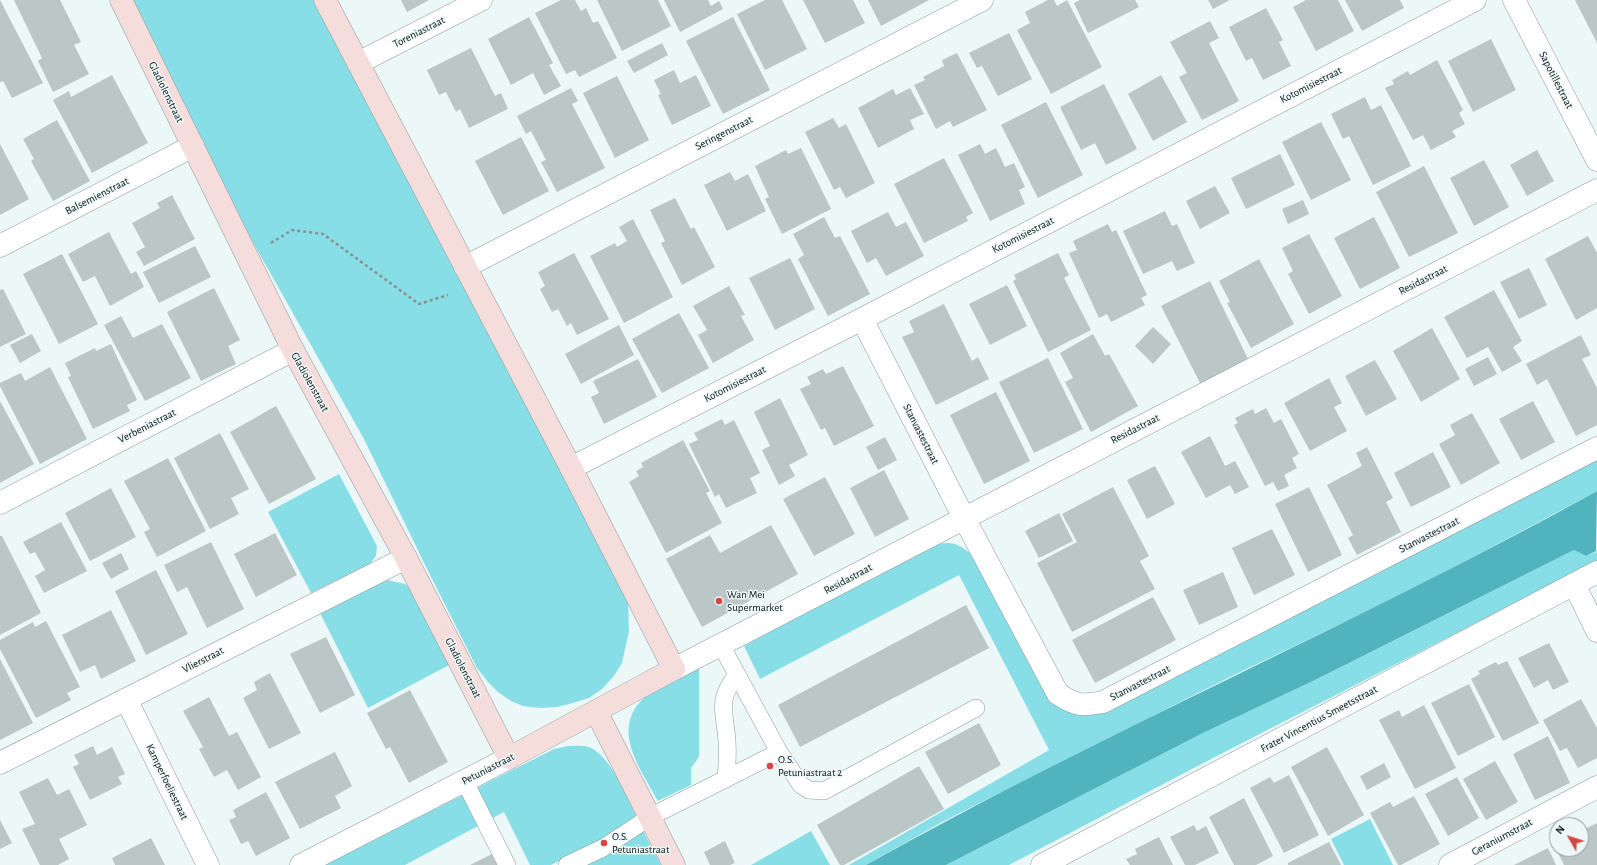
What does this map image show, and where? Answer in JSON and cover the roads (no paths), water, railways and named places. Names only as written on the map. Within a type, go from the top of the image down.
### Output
[{"type":"street","name":"Gladiolenstraat","points":[[121,0],[293,350],[406,558],[510,758]]},
{"type":"street","points":[[325,0],[571,468],[674,669]]},
{"type":"street","name":"Toreniastraat","points":[[358,63],[481,0]]},
{"type":"street","name":"Seringenstraat","points":[[465,267],[982,0]]},
{"type":"street","name":"Kotomisiestraat","points":[[571,468],[862,319],[1475,0]]},
{"type":"street","name":"Sapotillestraat","points":[[1514,0],[1597,160]]},
{"type":"street","name":"Balsemienstraat","points":[[0,246],[193,146]]},
{"type":"street","name":"Residastraat","points":[[674,669],[1597,190]]},
{"type":"street","name":"Stanvastestraat","points":[[862,319],[964,518],[1058,694],[1069,701],[1084,706],[1103,702],[1597,448]]},
{"type":"street","name":"Verbeniastraat","points":[[0,503],[293,350]]},
{"type":"street","name":"Vlierstraat","points":[[0,763],[406,558]]},
{"type":"street","name":"Frater Vincentius Smeetsstraat","points":[[1042,865],[1597,572]]},
{"type":"street","points":[[1574,584],[1597,631]]},
{"type":"street","name":"Petuniastraat","points":[[301,865],[465,782],[674,669]]},
{"type":"street","name":"Kamperfoeliestraat","points":[[126,699],[208,865]]},
{"type":"street","points":[[596,711],[674,865]]},
{"type":"street","name":"Geraniumstraat","points":[[1450,865],[1597,787]]},
{"type":"lane","points":[[721,645],[779,752],[801,785],[810,790],[824,792],[976,708]]},
{"type":"lane","points":[[726,779],[728,760],[727,739],[723,715],[725,694],[736,675]]},
{"type":"lane","points":[[567,865],[603,848],[650,817],[779,752]]},
{"type":"lane","points":[[465,782],[507,865]]},
{"type":"place","name":"Wan Mei Supermarket","points":[[719,601]]},
{"type":"place","name":"O.S. Petuniastraat 2","points":[[770,766]]},
{"type":"place","name":"O.S. Petuniastraat","points":[[604,843]]}]
